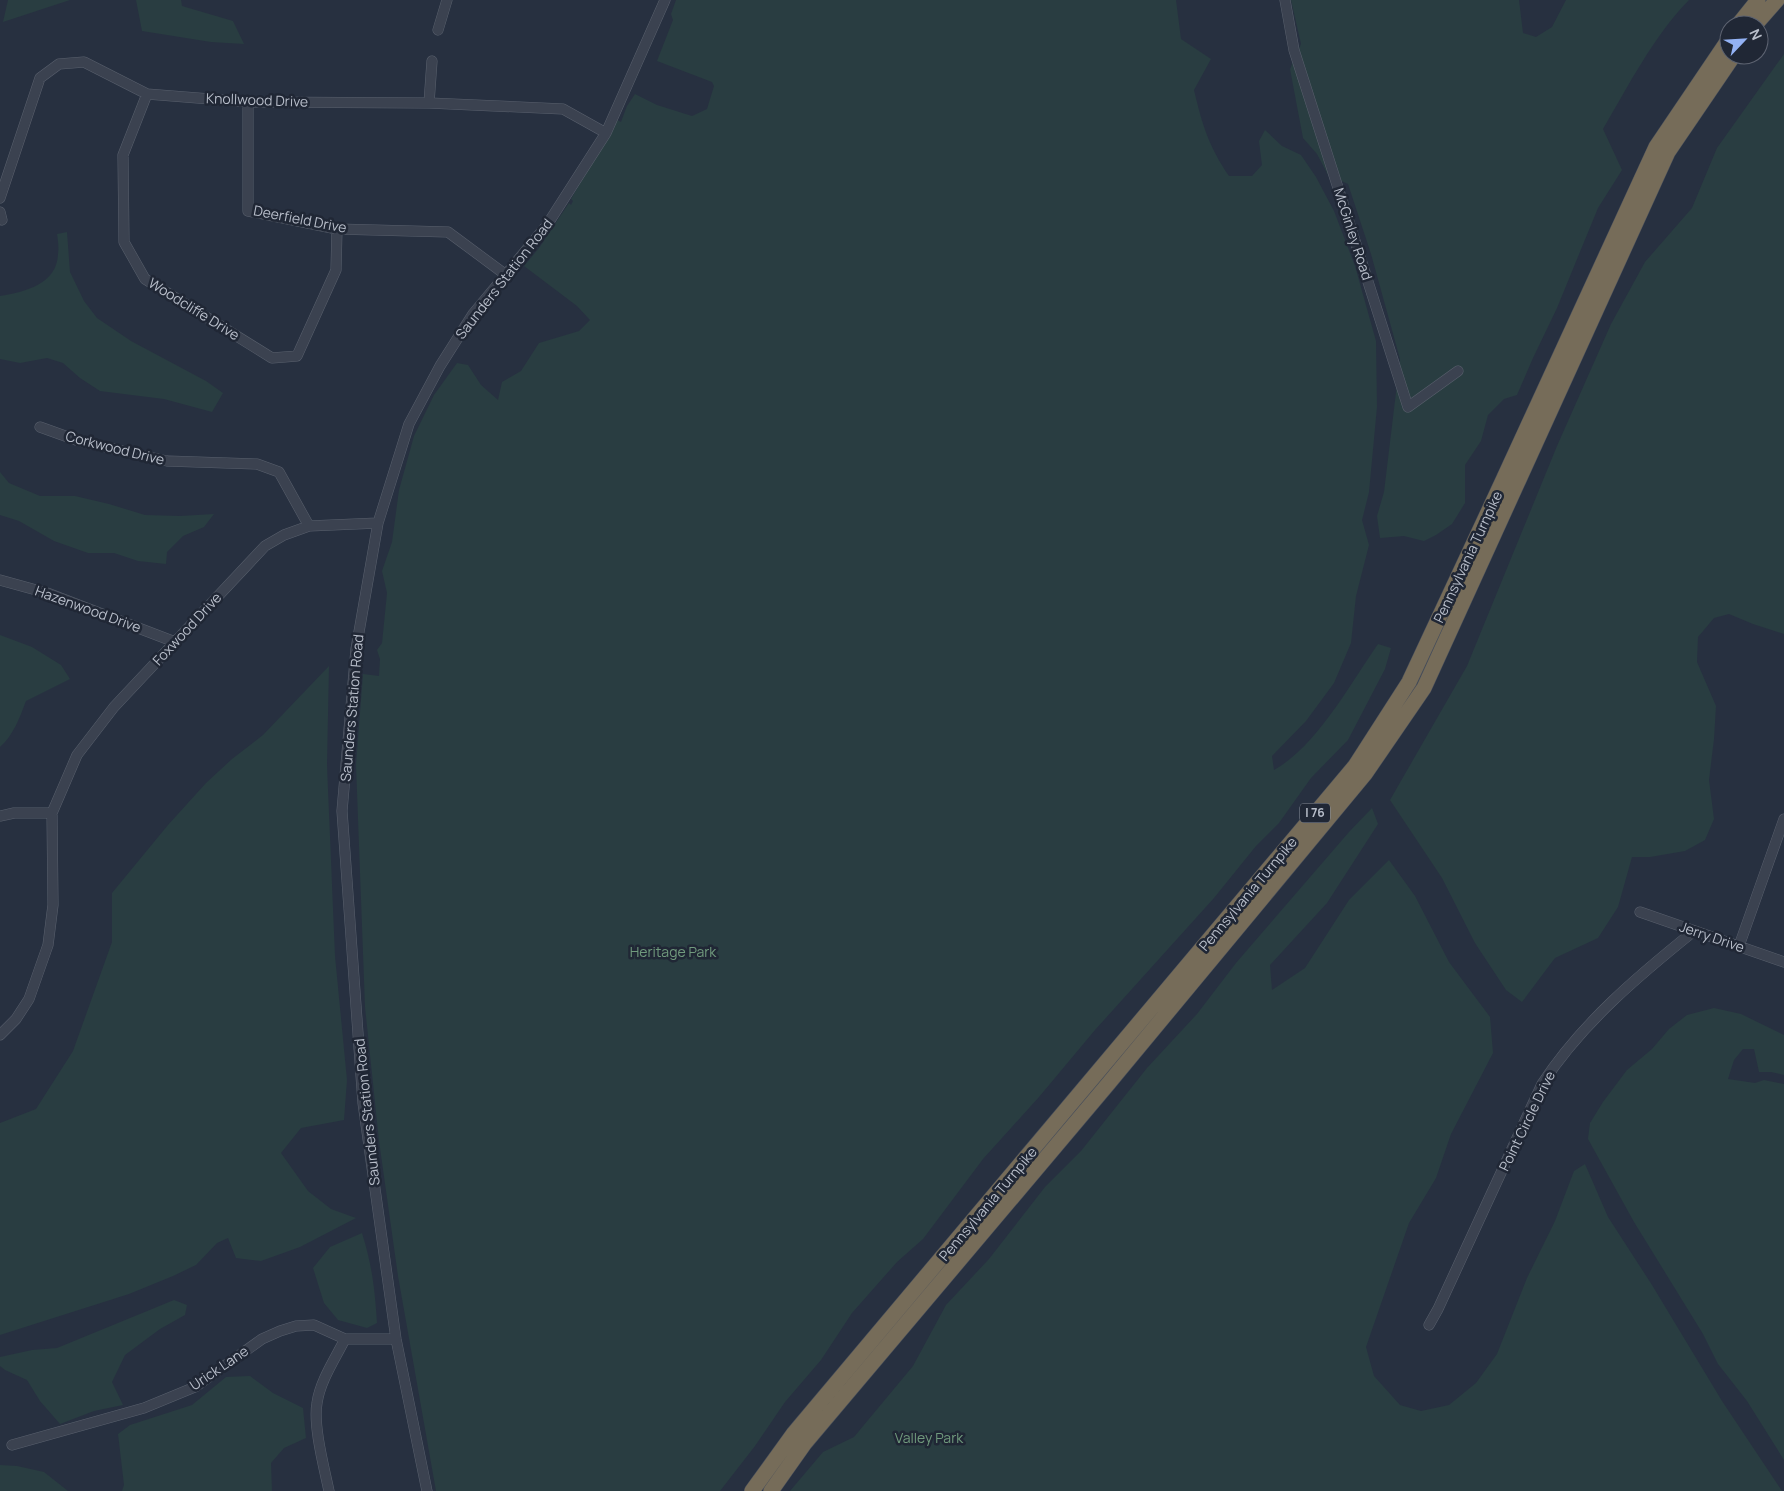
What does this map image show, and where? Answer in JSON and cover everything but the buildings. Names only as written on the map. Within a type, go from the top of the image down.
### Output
[{"type":"highway","points":[[1746,15],[1758,0]]},
{"type":"highway","points":[[1764,15],[1777,0]]},
{"type":"highway","name":"Pennsylvania Turnpike","points":[[752,1491],[794,1433],[1355,766],[1408,682],[1656,147],[1719,54]]},
{"type":"highway","name":"Pennsylvania Turnpike","points":[[771,1491],[805,1443],[1108,1084],[1365,774],[1424,688],[1668,152],[1727,65]]},
{"type":"street","points":[[438,30],[447,0]]},
{"type":"street","name":"Saunders Station Road","points":[[426,1491],[396,1339],[363,1103],[342,811],[356,649],[378,523],[409,424],[440,366],[468,322],[547,225],[606,133],[665,0]]},
{"type":"street","name":"McGinley Road","points":[[1285,0],[1294,50],[1408,407],[1458,371]]},
{"type":"street","points":[[429,103],[432,61]]},
{"type":"street","name":"Knollwood Drive","points":[[0,198],[40,78],[59,64],[84,62],[146,94],[248,102],[429,103],[563,109],[606,133]]},
{"type":"street","name":"Woodcliffe Drive","points":[[146,94],[124,155],[124,242],[145,279],[272,358],[297,356],[336,270],[337,229]]},
{"type":"street","name":"Deerfield Drive","points":[[248,102],[248,211],[337,229],[448,232],[506,275]]},
{"type":"street","name":"Corkwood Drive","points":[[40,427],[79,441],[167,461],[257,464],[264,466],[279,472],[309,526]]},
{"type":"street","name":"Foxwood Drive","points":[[0,1035],[16,1019],[29,999],[48,946],[53,905],[52,813],[76,755],[114,707],[265,546],[309,526],[378,523]]},
{"type":"street","name":"Hazenwood Drive","points":[[0,580],[47,593],[175,642]]},
{"type":"street","points":[[0,816],[14,813],[52,813]]},
{"type":"street","points":[[1739,946],[1784,819]]},
{"type":"street","name":"Jerry Drive","points":[[1640,912],[1784,962]]},
{"type":"street","name":"Point Circle Drive","points":[[1429,1325],[1442,1301],[1542,1084],[1556,1063],[1605,1007],[1635,979],[1694,931]]},
{"type":"street","name":"Urick Lane","points":[[12,1445],[139,1410],[195,1387],[262,1339],[296,1326],[314,1325],[345,1339],[396,1339]]},
{"type":"street","points":[[329,1491],[317,1425],[316,1404],[322,1385],[345,1339]]},
{"type":"green space","points":[[8,0],[70,0],[3,22]]},
{"type":"green space","points":[[136,0],[181,0],[182,6],[233,21],[244,44],[211,42],[142,31]]},
{"type":"green space","name":"Heritage Park","points":[[676,0],[1176,0],[1181,39],[1211,59],[1194,90],[1207,135],[1216,155],[1229,176],[1252,176],[1262,165],[1259,141],[1265,130],[1282,146],[1301,155],[1316,177],[1334,211],[1355,266],[1376,341],[1377,407],[1369,492],[1362,520],[1369,545],[1356,596],[1351,643],[1334,683],[1306,721],[1272,756],[1274,770],[1290,759],[1318,730],[1332,713],[1378,644],[1391,648],[1385,669],[1348,740],[1311,778],[1279,823],[1256,846],[1214,898],[1095,1030],[1039,1097],[983,1159],[923,1239],[897,1262],[852,1313],[821,1360],[785,1402],[755,1446],[720,1491],[436,1491],[398,1276],[379,1141],[365,1007],[356,765],[363,674],[379,676],[380,659],[377,650],[382,643],[387,593],[382,571],[392,542],[399,490],[414,436],[434,395],[457,363],[468,365],[481,385],[498,400],[502,382],[521,371],[539,343],[579,331],[590,320],[577,306],[524,266],[539,248],[569,203],[571,205],[573,201],[571,199],[617,120],[621,122],[627,106],[635,94],[657,105],[692,116],[707,109],[714,86],[712,82],[657,61],[673,20],[671,14]]},
{"type":"green space","points":[[1291,0],[1519,0],[1523,33],[1536,37],[1552,27],[1566,0],[1689,0],[1653,45],[1603,129],[1622,170],[1598,208],[1557,308],[1517,395],[1504,399],[1488,415],[1481,441],[1465,465],[1465,503],[1452,524],[1424,541],[1404,536],[1380,538],[1377,516],[1384,492],[1400,359],[1371,254],[1348,184],[1328,175],[1317,154],[1303,138],[1290,69],[1301,44]]},
{"type":"green space","points":[[1784,54],[1784,634],[1729,614],[1714,618],[1698,637],[1697,662],[1716,706],[1709,780],[1714,819],[1705,840],[1685,851],[1650,857],[1632,857],[1618,907],[1598,938],[1555,958],[1522,1002],[1506,990],[1475,943],[1442,878],[1390,800],[1467,666],[1557,446],[1611,324],[1645,262],[1692,208],[1717,148]]},
{"type":"green space","points":[[67,232],[70,272],[84,301],[97,318],[131,341],[206,381],[223,393],[212,412],[164,399],[100,391],[80,378],[63,363],[47,358],[20,363],[0,359],[0,296],[29,289],[46,279],[52,273],[56,264],[57,234]]},
{"type":"green space","points":[[0,472],[9,483],[40,496],[75,496],[145,515],[180,516],[214,514],[204,527],[183,536],[167,552],[166,564],[138,561],[114,553],[88,553],[54,541],[19,521],[0,515]]},
{"type":"green space","points":[[0,635],[32,647],[61,665],[70,679],[26,701],[19,720],[5,743],[0,747]]},
{"type":"green space","points":[[329,666],[327,765],[335,956],[347,1080],[344,1120],[301,1128],[281,1153],[308,1191],[331,1209],[356,1218],[300,1247],[261,1261],[236,1258],[228,1238],[217,1243],[196,1265],[173,1276],[129,1294],[0,1335],[0,1123],[36,1109],[73,1051],[112,942],[112,893],[168,825],[206,783],[232,759],[263,735]]},
{"type":"green space","name":"Valley Park","points":[[1372,808],[1378,824],[1327,903],[1270,965],[1272,990],[1305,968],[1349,900],[1389,860],[1415,896],[1449,962],[1490,1017],[1493,1053],[1451,1134],[1436,1178],[1409,1223],[1366,1347],[1374,1376],[1400,1405],[1421,1411],[1449,1405],[1476,1383],[1497,1354],[1527,1278],[1555,1221],[1574,1171],[1585,1164],[1608,1217],[1652,1285],[1722,1401],[1782,1491],[790,1491],[823,1452],[854,1437],[913,1366],[946,1305],[989,1259],[1045,1187],[1081,1151],[1147,1068],[1197,1014],[1236,963]]},
{"type":"green space","points":[[1714,1008],[1741,1014],[1784,1035],[1784,1075],[1759,1072],[1754,1049],[1743,1049],[1734,1060],[1728,1079],[1755,1083],[1764,1080],[1784,1084],[1784,1460],[1747,1401],[1718,1364],[1703,1334],[1634,1222],[1588,1139],[1590,1123],[1627,1070],[1652,1049],[1669,1029],[1687,1015]]},
{"type":"green space","points":[[362,1233],[372,1278],[377,1323],[367,1328],[338,1320],[324,1303],[313,1268],[330,1247]]},
{"type":"green space","points":[[174,1300],[187,1305],[185,1315],[160,1329],[125,1355],[112,1382],[123,1405],[94,1411],[60,1424],[40,1401],[27,1380],[0,1366],[0,1357],[32,1350],[57,1348]]},
{"type":"green space","points":[[250,1376],[273,1393],[303,1408],[306,1438],[284,1448],[271,1463],[272,1491],[122,1491],[124,1485],[118,1434],[130,1425],[192,1405],[226,1377]]},
{"type":"green space","points":[[0,1465],[17,1466],[44,1472],[68,1491],[0,1491]]}]
